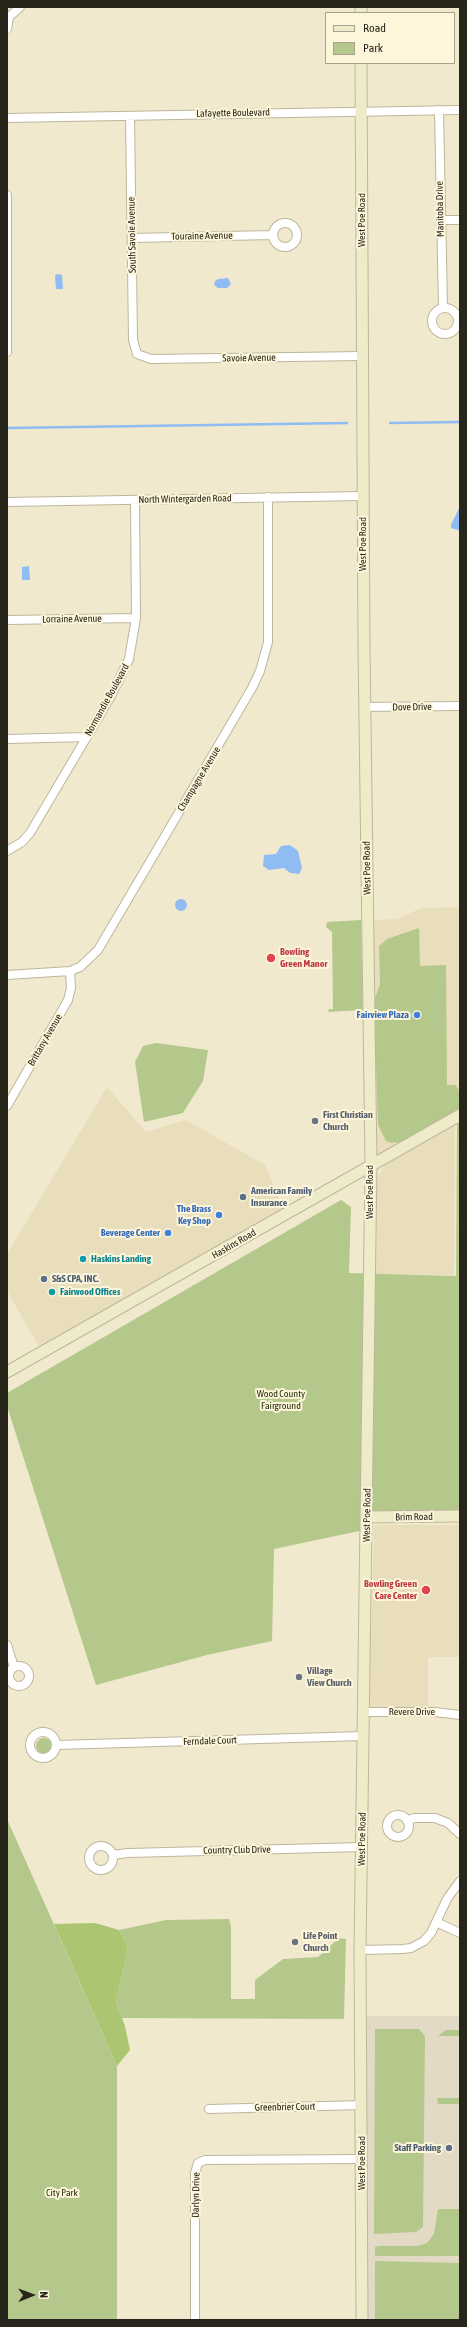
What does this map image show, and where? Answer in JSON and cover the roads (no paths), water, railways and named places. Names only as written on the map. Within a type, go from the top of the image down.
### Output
[{"type":"main road","name":"West Poe Road","points":[[361,64],[364,707],[371,1165],[360,1950],[362,2320]]},
{"type":"main road","name":"Haskins Road","points":[[7,1372],[460,1115]]},
{"type":"main road","name":"Brim Road","points":[[367,1517],[460,1516]]},
{"type":"street","points":[[7,29],[8,16],[20,7]]},
{"type":"street","name":"Lafayette Boulevard","points":[[7,118],[362,110],[460,110]]},
{"type":"street","name":"Manitoba Drive","points":[[439,110],[440,220],[443,308]]},
{"type":"street","name":"South Savoie Avenue","points":[[130,116],[133,340],[136,354]]},
{"type":"street","points":[[7,195],[7,352]]},
{"type":"street","points":[[440,220],[460,220]]},
{"type":"street","name":"Touraine Avenue","points":[[132,238],[272,235]]},
{"type":"street","name":"Savoie Avenue","points":[[136,354],[151,359],[362,356]]},
{"type":"street","name":"North Wintergarden Road","points":[[7,502],[363,496]]},
{"type":"street","name":"Champagne Avenue","points":[[7,975],[70,972],[90,960],[98,950],[231,725],[260,671],[266,654],[269,624],[268,497]]},
{"type":"street","name":"Normandie Boulevard","points":[[7,851],[22,842],[30,833],[115,689],[129,659],[136,618],[135,500]]},
{"type":"street","name":"Lorraine Avenue","points":[[7,620],[136,618]]},
{"type":"street","name":"Dove Drive","points":[[364,707],[460,706]]},
{"type":"street","points":[[7,739],[87,737]]},
{"type":"street","name":"Brittany Avenue","points":[[7,1106],[68,1000],[71,988],[70,972]]},
{"type":"street","points":[[7,1645],[14,1667]]},
{"type":"street","name":"Revere Drive","points":[[364,1712],[435,1712],[460,1715]]},
{"type":"street","name":"Ferndale Court","points":[[56,1745],[363,1736]]},
{"type":"street","points":[[407,1821],[435,1818],[448,1823],[460,1834]]},
{"type":"street","name":"Country Club Drive","points":[[113,1855],[128,1853],[362,1848]]},
{"type":"street","points":[[360,1950],[411,1948],[424,1941],[460,1881]]},
{"type":"street","points":[[436,1922],[460,1933]]},
{"type":"street","name":"Greenbrier Court","points":[[209,2109],[362,2105]]},
{"type":"street","name":"Darlyn Drive","points":[[196,2320],[195,2173],[198,2163],[206,2160],[362,2159]]},
{"type":"water","points":[[57,274],[62,275],[63,289],[56,289],[55,276]]},
{"type":"water","points":[[228,278],[231,284],[227,288],[218,288],[214,285],[215,281],[218,279]]},
{"type":"water","points":[[460,506],[460,530],[458,530],[451,528],[451,525]]},
{"type":"water","points":[[29,566],[30,580],[22,580],[22,567]]},
{"type":"water","points":[[290,845],[298,851],[302,868],[299,874],[290,873],[284,868],[269,870],[263,866],[264,855],[276,854],[281,846]]},
{"type":"water","points":[[179,899],[183,899],[187,905],[183,911],[179,911],[175,907],[175,903]]},
{"type":"waterway","points":[[390,423],[460,422]]},
{"type":"waterway","points":[[7,428],[347,423]]},
{"type":"place","name":"Bowling Green Manor","points":[[271,958]]},
{"type":"place","name":"Fairview Plaza","points":[[417,1015]]},
{"type":"place","name":"First Christian Church","points":[[315,1121]]},
{"type":"place","name":"American Family Insurance","points":[[243,1197]]},
{"type":"place","name":"The Brass Key Shop","points":[[219,1215]]},
{"type":"place","name":"Beverage Center","points":[[168,1233]]},
{"type":"place","name":"Haskins Landing","points":[[83,1259]]},
{"type":"place","name":"S&S CPA, INC.","points":[[44,1279]]},
{"type":"place","name":"Fairwood Offices","points":[[52,1292]]},
{"type":"place","name":"Bowling Green Care Center","points":[[426,1590]]},
{"type":"place","name":"Village View Church","points":[[299,1677]]},
{"type":"place","name":"Life Point Church","points":[[295,1942]]},
{"type":"place","name":"Staff Parking","points":[[449,2148]]},
{"type":"park label","name":"Wood County Fairground","points":[[281,1400]]},
{"type":"park label","name":"City Park","points":[[62,2193]]}]
